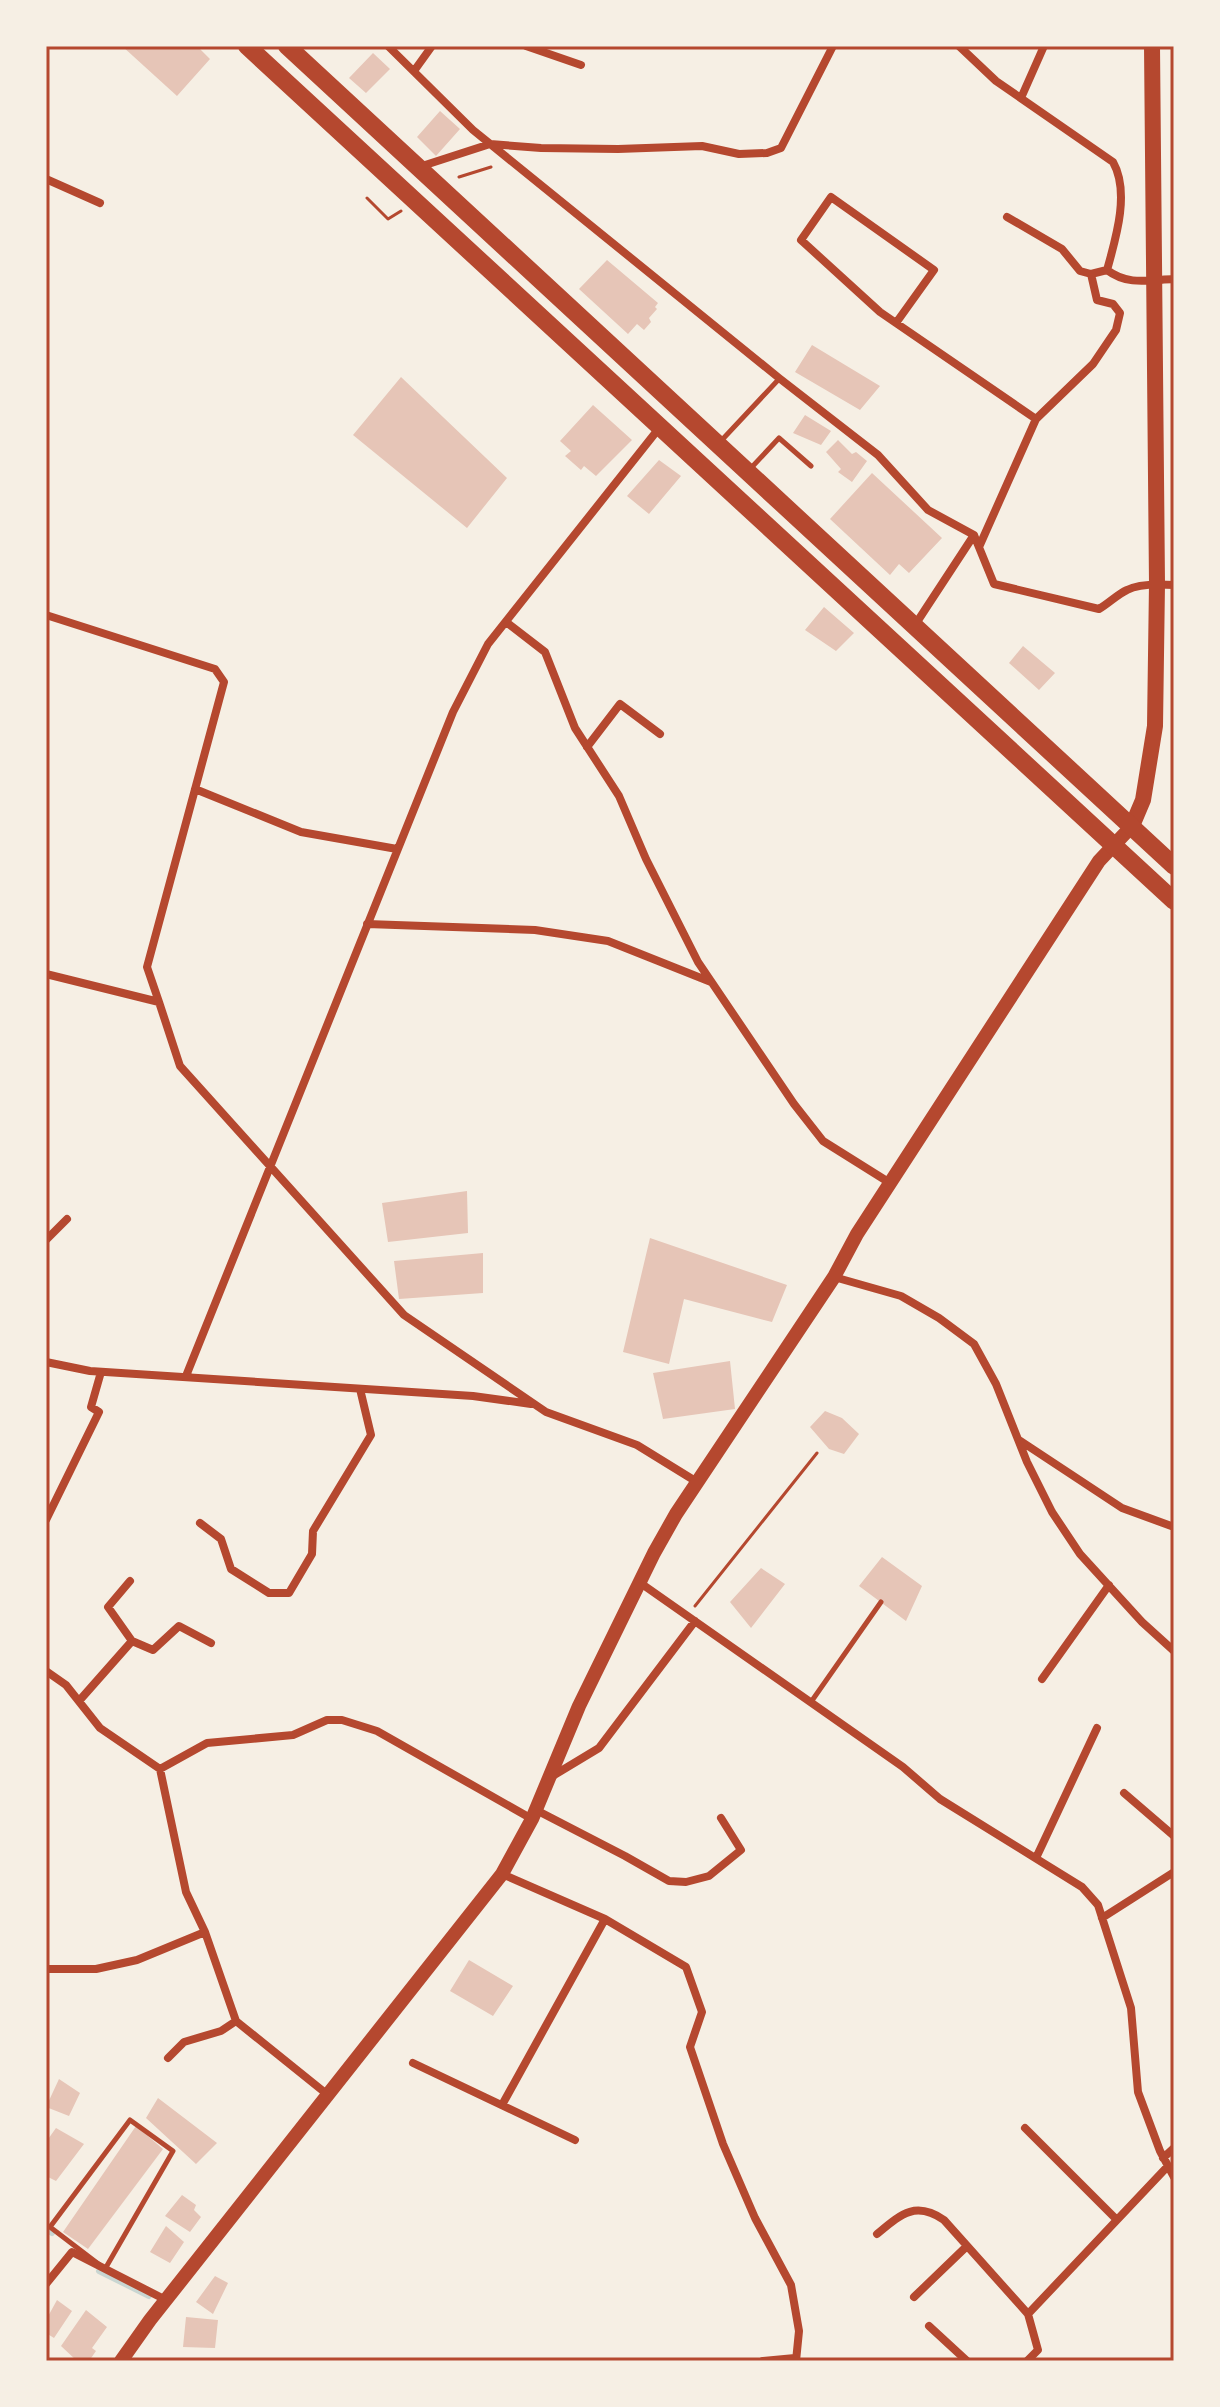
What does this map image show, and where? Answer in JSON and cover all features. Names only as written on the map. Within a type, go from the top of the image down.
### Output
[{"type":"highway","points":[[247,46],[1174,901]]},
{"type":"highway","points":[[287,46],[1174,866]]},
{"type":"main road","points":[[1132,826],[1143,800],[1155,726],[1166,584],[1154,280],[1152,46]]},
{"type":"street","points":[[388,46],[473,130],[878,455],[928,510],[974,535],[994,584],[1099,609],[1127,590],[1166,584]]},
{"type":"street","points":[[414,71],[432,46]]},
{"type":"street","points":[[526,46],[581,65]]},
{"type":"street","points":[[418,167],[490,144],[557,149],[702,146],[739,154],[767,153],[781,148],[833,46]]},
{"type":"street","points":[[959,46],[996,81],[1113,162],[1120,174],[1119,227],[1107,270]]},
{"type":"street","points":[[1021,98],[1044,46]]},
{"type":"street","points":[[46,179],[100,203]]},
{"type":"street","points":[[896,323],[934,270],[831,197],[801,240],[880,312],[896,323],[1036,419]]},
{"type":"street","points":[[1007,217],[1062,249],[1080,271],[1091,274],[1107,270]]},
{"type":"street","points":[[1107,270],[1117,278],[1130,281],[1174,279]]},
{"type":"street","points":[[979,547],[1036,419],[1093,364],[1116,330],[1120,313],[1113,304],[1097,300],[1091,274]]},
{"type":"street","points":[[186,1376],[453,712],[488,644],[660,427]]},
{"type":"street","points":[[915,625],[974,535]]},
{"type":"street","points":[[46,615],[215,669],[224,682],[147,967],[180,1066],[404,1315],[546,1412],[637,1445],[697,1482]]},
{"type":"street","points":[[506,622],[545,652],[575,728],[619,796],[698,962],[794,1104],[823,1141],[890,1183]]},
{"type":"street","points":[[587,747],[620,704],[660,734]]},
{"type":"street","points":[[195,789],[301,832],[397,849]]},
{"type":"street","points":[[121,2361],[502,1874],[534,1815],[579,1706],[639,1581],[676,1514],[834,1277],[857,1234],[1099,861],[1132,826]]},
{"type":"street","points":[[367,924],[535,930],[608,941],[712,982]]},
{"type":"street","points":[[46,974],[159,1002]]},
{"type":"street","points":[[46,1240],[67,1219]]},
{"type":"street","points":[[834,1277],[901,1296],[939,1318],[974,1344],[996,1384],[1052,1512],[1080,1554],[1142,1622],[1174,1651]]},
{"type":"street","points":[[46,1362],[101,1372],[473,1396],[535,1405]]},
{"type":"street","points":[[46,1520],[99,1412],[91,1407],[101,1372]]},
{"type":"street","points":[[200,1523],[221,1539],[231,1569],[269,1593],[289,1593],[312,1554],[313,1531],[371,1435],[360,1389]]},
{"type":"street","points":[[1018,1440],[1122,1508],[1174,1527]]},
{"type":"street","points":[[130,1581],[108,1607],[132,1641],[153,1650],[179,1626],[211,1643]]},
{"type":"street","points":[[639,1581],[903,1767],[940,1799],[1082,1887],[1098,1905],[1131,2008],[1138,2092],[1165,2162],[1174,2177]]},
{"type":"street","points":[[1042,1679],[1109,1585]]},
{"type":"street","points":[[551,1778],[599,1748],[691,1618]]},
{"type":"street","points":[[79,1701],[132,1641]]},
{"type":"street","points":[[46,1671],[66,1685],[100,1728],[160,1769],[186,1892],[205,1932],[236,2021],[328,2095]]},
{"type":"street","points":[[160,1769],[207,1743],[293,1735],[327,1720],[342,1720],[377,1731],[534,1815],[625,1856],[669,1881],[677,1882],[709,1876],[741,1850],[721,1818]]},
{"type":"street","points":[[1036,1858],[1097,1728]]},
{"type":"street","points":[[1124,1793],[1174,1836]]},
{"type":"street","points":[[1102,1918],[1174,1872]]},
{"type":"street","points":[[502,1874],[605,1919],[686,1967],[702,2012],[690,2047],[728,2156],[755,2218],[791,2285],[799,2331],[796,2359],[763,2361]]},
{"type":"street","points":[[502,2105],[605,1919]]},
{"type":"street","points":[[46,1969],[96,1969],[137,1960],[205,1932]]},
{"type":"street","points":[[168,2058],[184,2042],[221,2031],[236,2021]]},
{"type":"street","points":[[413,2063],[575,2140]]},
{"type":"street","points":[[1025,2128],[1117,2220]]},
{"type":"street","points":[[1028,2314],[1117,2220],[1174,2148]]},
{"type":"street","points":[[877,2234],[898,2216],[912,2210],[930,2210],[944,2220],[1028,2314],[1038,2350],[1027,2361]]},
{"type":"street","points":[[914,2297],[967,2246]]},
{"type":"street","points":[[46,2284],[72,2252],[166,2300]]},
{"type":"street","points":[[929,2326],[967,2361]]},
{"type":"lane","points":[[718,444],[779,378]]},
{"type":"lane","points":[[748,471],[779,438],[811,466]]},
{"type":"lane","points":[[811,1702],[881,1602]]},
{"type":"lane","points":[[130,2120],[173,2151],[105,2269],[50,2227],[130,2120]]},
{"type":"path","points":[[457,178],[491,167]]},
{"type":"path","points":[[367,198],[388,219]]},
{"type":"path","points":[[691,1618],[817,1453]]},
{"type":"building","points":[[122,46],[197,46],[210,59],[177,96]]},
{"type":"building","points":[[373,53],[390,69],[366,93],[349,78]]},
{"type":"building","points":[[440,111],[460,129],[436,156],[417,137]]},
{"type":"building","points":[[607,260],[658,303],[649,318],[651,322],[644,330],[637,324],[628,334],[579,289]]},
{"type":"building","points":[[812,345],[880,386],[860,410],[795,372]]},
{"type":"building","points":[[401,377],[507,478],[467,528],[353,435]]},
{"type":"building","points":[[593,405],[632,440],[596,476],[584,466],[581,470],[565,456],[571,451],[560,441]]},
{"type":"building","points":[[805,415],[831,431],[821,445],[793,433]]},
{"type":"building","points":[[838,440],[852,454],[856,452],[867,461],[852,482],[838,472],[841,469],[826,452]]},
{"type":"building","points":[[659,460],[681,476],[649,514],[627,496]]},
{"type":"building","points":[[872,473],[942,538],[909,573],[899,564],[890,575],[830,519]]},
{"type":"building","points":[[824,607],[854,633],[836,651],[805,630]]},
{"type":"building","points":[[1023,646],[1055,673],[1039,690],[1009,663]]},
{"type":"building","points":[[467,1191],[468,1233],[388,1242],[382,1203]]},
{"type":"building","points":[[650,1238],[787,1285],[772,1322],[684,1299],[669,1364],[623,1352]]},
{"type":"building","points":[[483,1253],[483,1293],[399,1299],[394,1261]]},
{"type":"building","points":[[730,1361],[735,1409],[663,1419],[653,1373]]},
{"type":"building","points":[[825,1411],[842,1418],[859,1434],[844,1454],[829,1449],[810,1427]]},
{"type":"building","points":[[882,1557],[922,1586],[906,1621],[859,1586]]},
{"type":"building","points":[[761,1568],[785,1584],[751,1628],[730,1602]]},
{"type":"building","points":[[469,1960],[513,1986],[493,2016],[450,1991]]},
{"type":"building","points":[[59,2079],[80,2093],[69,2116],[46,2107]]},
{"type":"building","points":[[158,2098],[217,2143],[196,2164],[146,2118]]},
{"type":"building","points":[[136,2126],[163,2149],[88,2249],[63,2232]]},
{"type":"building","points":[[56,2128],[84,2144],[56,2181],[46,2176],[46,2142]]},
{"type":"building","points":[[182,2195],[196,2205],[194,2210],[201,2217],[190,2232],[165,2216]]},
{"type":"building","points":[[166,2226],[184,2242],[170,2263],[150,2252]]},
{"type":"building","points":[[215,2276],[228,2283],[213,2314],[196,2302]]},
{"type":"building","points":[[57,2300],[72,2311],[54,2338],[46,2333],[46,2320]]},
{"type":"building","points":[[86,2310],[107,2327],[92,2348],[96,2351],[89,2361],[77,2361],[61,2346]]},
{"type":"building","points":[[186,2317],[218,2320],[215,2348],[183,2347]]},
{"type":"waterway","points":[[46,2229],[52,2233]]},
{"type":"waterway","points":[[99,2271],[149,2296]]}]
